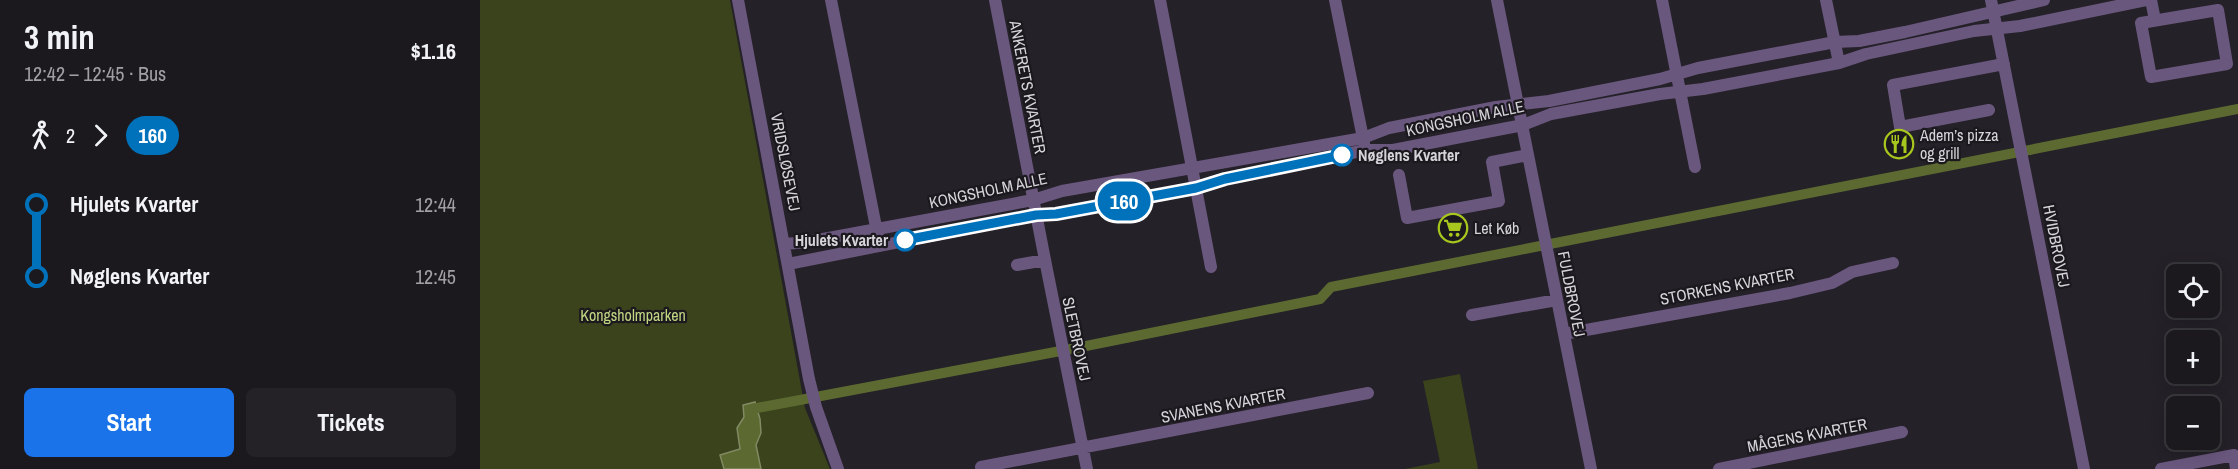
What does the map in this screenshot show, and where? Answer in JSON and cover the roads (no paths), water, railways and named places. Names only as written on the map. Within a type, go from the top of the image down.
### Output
[{"type":"street","name":"VRIDSLØSEVEJ","points":[[738,0],[809,379],[838,469]]},
{"type":"street","points":[[831,0],[880,245]]},
{"type":"street","name":"ANKERETS KVARTER","points":[[995,0],[1036,215]]},
{"type":"street","points":[[1160,0],[1211,267]]},
{"type":"street","points":[[1335,0],[1366,150]]},
{"type":"street","name":"FULDBROVEJ","points":[[1497,0],[1591,469]]},
{"type":"street","points":[[1662,0],[1695,167]]},
{"type":"street","points":[[1826,0],[1839,63]]},
{"type":"street","name":"KONGSHOLM ALLE","points":[[784,244],[876,230],[1193,166],[1225,163],[1363,138],[1389,128],[1517,104],[1559,99],[1834,42],[1870,38],[1992,6],[2044,0]]},
{"type":"street","name":"KONGSHOLM ALLE","points":[[788,264],[1036,215],[1056,214],[1196,188],[1225,179],[1366,150],[1393,150],[1523,125],[1551,114],[1839,63],[1866,54],[1974,31],[2020,26],[2146,0]]},
{"type":"street","points":[[2151,0],[2155,20]]},
{"type":"street","name":"HVIDBROVEJ","points":[[1992,6],[2084,469]]},
{"type":"street","points":[[2218,10],[2228,64],[2151,77],[2140,23],[2155,20],[2218,10]]},
{"type":"street","points":[[1989,110],[1900,127],[1893,86],[2004,64]]},
{"type":"street","points":[[1399,175],[1407,218],[1499,201],[1492,162],[1528,155]]},
{"type":"street","name":"SLETBROVEJ","points":[[1036,215],[1087,469]]},
{"type":"street","points":[[1017,266],[1045,260]]},
{"type":"street","name":"STORKENS KVARTER","points":[[1564,334],[1832,283],[1852,272],[1893,263]]},
{"type":"street","points":[[1472,315],[1557,300]]},
{"type":"street","name":"SVANENS KVARTER","points":[[981,467],[1368,393]]},
{"type":"street","name":"MÅGENS KVARTER","points":[[1719,469],[1902,432]]},
{"type":"street","points":[[2161,469],[2234,455],[2236,469]]},
{"type":"waterway","points":[[757,408],[1320,299],[1331,287],[2238,109]]},
{"type":"place","name":"Adem’s pizza og grill","points":[[1899,144]]},
{"type":"place","name":"Nøglens Kvarter","points":[[1342,155]]},
{"type":"place","name":"Let Køb","points":[[1453,228]]},
{"type":"place","name":"Hjulets Kvarter","points":[[905,240]]},
{"type":"park label","name":"Kongsholmparken","points":[[633,315]]}]
